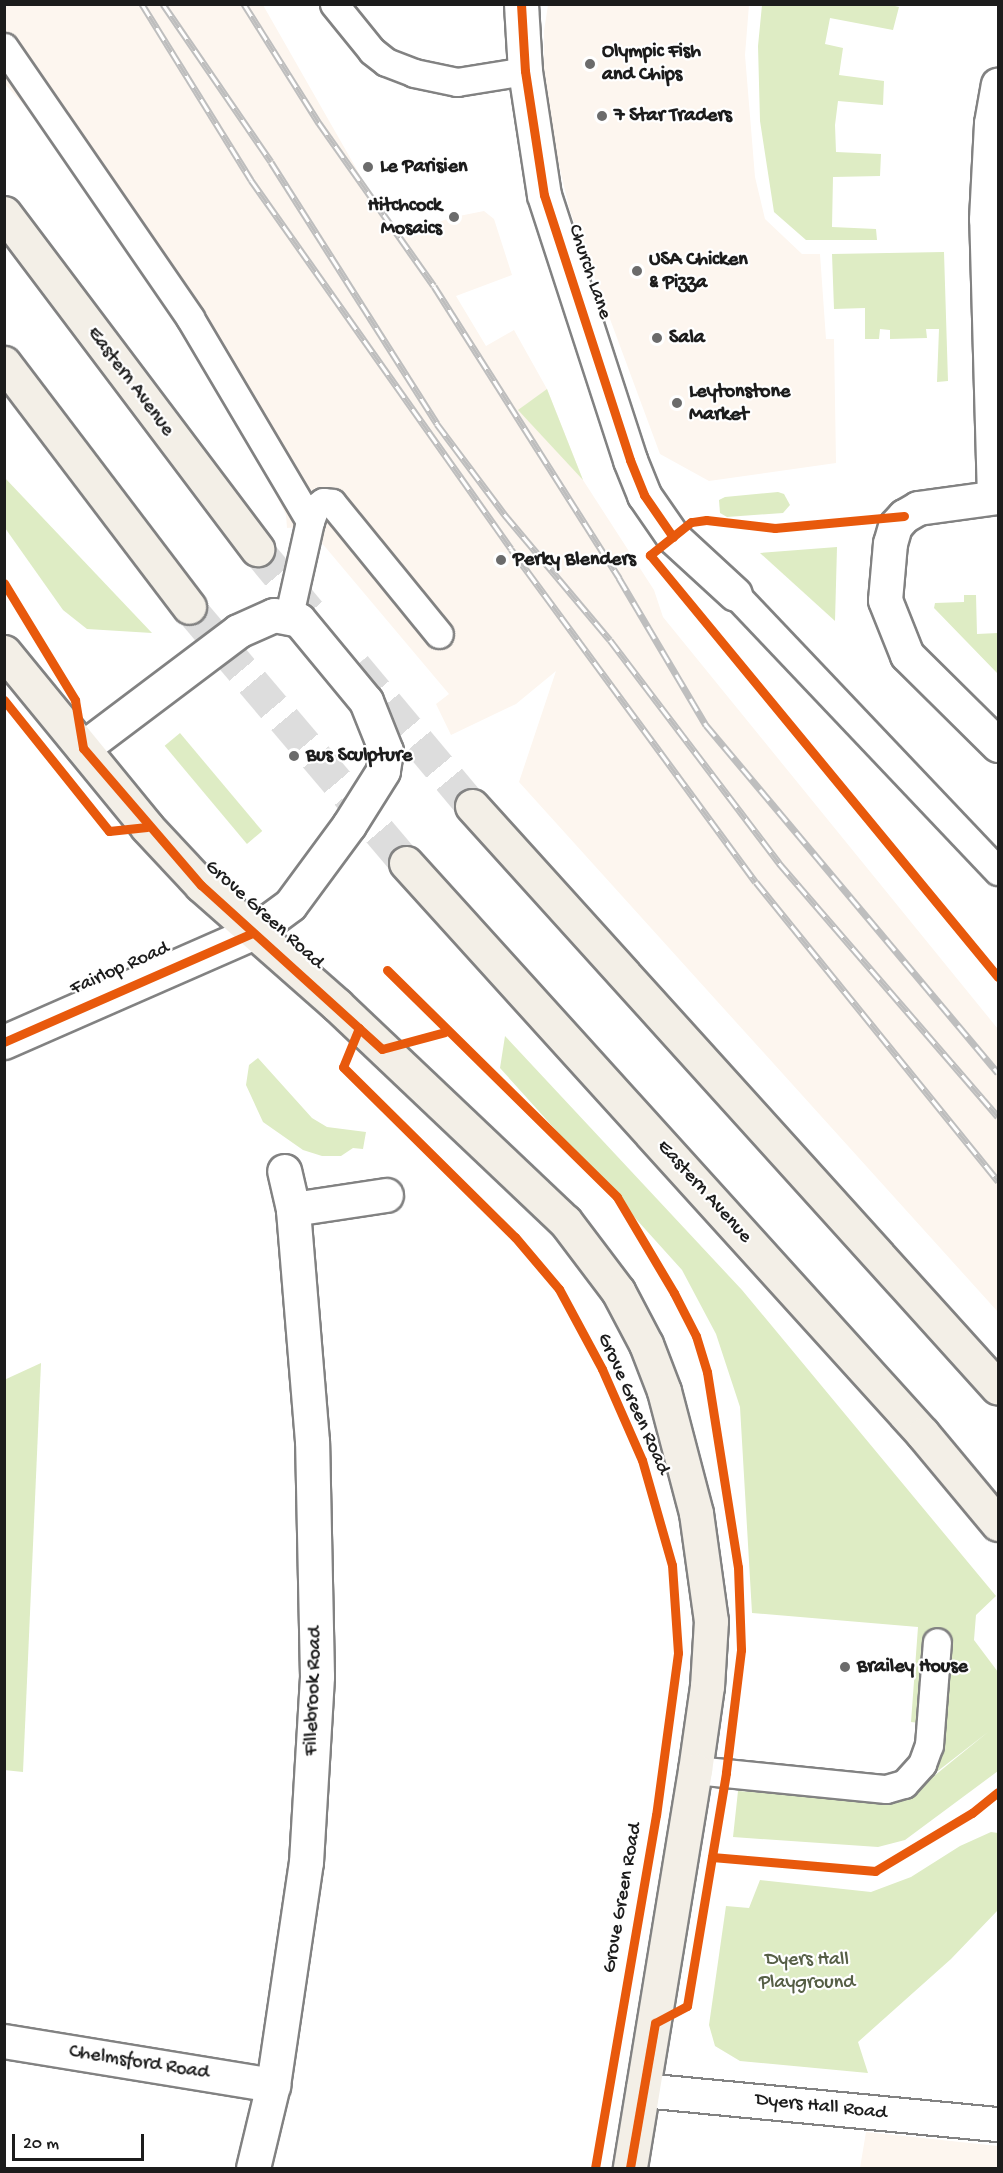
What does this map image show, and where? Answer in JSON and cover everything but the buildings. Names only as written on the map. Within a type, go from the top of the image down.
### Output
[{"type":"main road","name":"Eastern Avenue","points":[[4,213],[257,549]]},
{"type":"main road","points":[[4,363],[189,607]]},
{"type":"main road","name":"Grove Green Road","points":[[4,652],[168,850],[252,933],[337,1005],[565,1221],[618,1291],[664,1391],[704,1550],[711,1621],[707,1686],[695,1770],[630,2169]]},
{"type":"main road","points":[[472,806],[999,1388]]},
{"type":"main road","name":"Eastern Avenue","points":[[406,863],[923,1434],[999,1524]]},
{"type":"street","name":"Church Lane","points":[[521,4],[525,71],[544,195],[630,460],[644,495],[673,537],[735,594]]},
{"type":"street","points":[[999,86],[991,123],[986,219],[996,497],[918,508],[895,526],[890,543],[885,600],[888,615],[907,655],[999,745]]},
{"type":"street","points":[[83,748],[238,631],[274,615],[289,615]]},
{"type":"street","name":"Grove Green Road","points":[[252,933],[274,919],[310,880],[383,771],[386,751],[366,701],[299,620],[289,615]]},
{"type":"street","name":"Fairlop Road","points":[[4,1041],[252,933]]},
{"type":"street","name":"Fillebrook Road","points":[[253,2169],[273,2085],[306,1862],[317,1676],[312,1442],[293,1209],[284,1171]]},
{"type":"street","points":[[293,1209],[386,1195]]},
{"type":"street","name":"Chelmsford Road","points":[[4,2041],[273,2085]]},
{"type":"street","name":"Dyers Hall Road","points":[[643,2090],[999,2124]]},
{"type":"lane","points":[[334,4],[372,51],[414,73],[457,82],[525,71]]},
{"type":"lane","points":[[4,47],[190,318],[310,521]]},
{"type":"lane","points":[[289,615],[310,521],[315,508],[323,502],[332,503],[439,634]]},
{"type":"lane","points":[[735,594],[999,871]]},
{"type":"lane","points":[[695,1770],[886,1789],[904,1784],[922,1764],[929,1745],[937,1642]]},
{"type":"shaded area","points":[[4,5],[263,5],[397,240],[449,218],[484,211],[494,219],[512,275],[456,296],[486,346],[514,330],[547,389],[583,480],[654,590],[663,617],[998,1029],[998,1312],[519,782],[556,671],[516,704],[451,735],[436,704],[449,694],[321,542],[299,527],[287,528],[286,515],[185,312],[60,145],[5,84]]},
{"type":"shaded area","points":[[548,5],[749,5],[745,55],[755,177],[765,219],[802,254],[820,254],[826,339],[834,339],[836,463],[709,481],[660,454],[570,211],[544,103],[544,31]]},
{"type":"shaded area","points":[[866,2132],[998,2146],[998,2168],[860,2168]]},
{"type":"green space","points":[[762,5],[891,5],[899,7],[893,30],[830,18],[825,44],[843,48],[839,75],[884,81],[883,105],[838,101],[835,125],[836,152],[881,154],[880,176],[833,177],[832,227],[876,229],[877,240],[806,240],[774,212],[760,121],[758,46]]},
{"type":"green space","points":[[944,252],[948,381],[937,382],[939,329],[926,329],[927,338],[890,339],[890,330],[880,329],[879,339],[865,339],[865,308],[834,309],[832,254]]},
{"type":"green space","points":[[547,389],[583,480],[518,410]]},
{"type":"green space","points":[[5,478],[152,633],[87,629],[63,610],[5,528]]},
{"type":"green space","points":[[778,492],[784,494],[790,505],[783,513],[727,517],[720,513],[719,500],[725,497]]},
{"type":"green space","points":[[837,547],[835,621],[760,553]]},
{"type":"green space","points":[[964,595],[976,595],[977,634],[998,633],[998,674],[934,608],[935,603],[964,602]]},
{"type":"green space","points":[[180,733],[262,831],[247,844],[165,746]]},
{"type":"green space","points":[[505,1036],[742,1290],[996,1596],[976,1615],[974,1640],[998,1672],[998,1771],[905,1840],[878,1847],[733,1837],[738,1791],[884,1801],[905,1795],[934,1776],[988,1732],[934,1774],[917,1759],[920,1723],[911,1722],[918,1627],[752,1613],[740,1407],[716,1334],[682,1270],[500,1068]]},
{"type":"green space","points":[[258,1058],[312,1118],[327,1127],[366,1132],[363,1149],[353,1148],[341,1156],[322,1156],[303,1150],[263,1122],[246,1085],[249,1065]]},
{"type":"green space","points":[[41,1363],[23,1772],[4,1770],[4,1380]]},
{"type":"green space","name":"Dyers Hall Playground","points":[[991,1832],[998,1833],[998,1910],[951,1959],[858,2042],[868,2073],[740,2061],[715,2046],[709,2025],[726,1906],[749,1908],[760,1880],[871,1892],[911,1877],[960,1846]]},
{"type":"tunnel","points":[[257,549],[312,615]]},
{"type":"tunnel","points":[[189,607],[406,863]]},
{"type":"tunnel","points":[[355,666],[472,806]]},
{"type":"railway","points":[[142,4],[251,180],[511,549],[756,882],[998,1181]]},
{"type":"railway","points":[[163,4],[271,162],[437,424],[505,515],[610,640],[779,863],[998,1117]]},
{"type":"railway","points":[[244,4],[319,123],[434,286],[619,578],[706,725],[998,1073]]},
{"type":"cycle path","points":[[521,4],[525,71],[544,195],[630,460],[644,495],[673,537]]},
{"type":"cycle path","points":[[904,516],[775,528],[706,520],[691,522],[650,555],[998,977]]},
{"type":"cycle path","points":[[4,583],[75,700],[83,748],[201,885],[382,1049],[445,1032]]},
{"type":"cycle path","points":[[4,700],[109,831],[147,827]]},
{"type":"cycle path","points":[[4,1042],[252,933]]},
{"type":"cycle path","points":[[387,970],[617,1197],[674,1293],[696,1336],[707,1372],[738,1567],[741,1650],[726,1773],[687,2006],[655,2023],[630,2168]]},
{"type":"cycle path","points":[[359,1028],[343,1067],[515,1237],[559,1289],[602,1369],[642,1460],[672,1565],[678,1653],[656,1815],[595,2168]]},
{"type":"cycle path","points":[[712,1857],[875,1871],[972,1813],[998,1792]]},
{"type":"place","name":"Olympic Fish and Chips","points":[[590,64]]},
{"type":"place","name":"7 Star Traders","points":[[602,116]]},
{"type":"place","name":"Le Parisien","points":[[368,167]]},
{"type":"place","name":"Hitchcock Mosaics","points":[[454,217]]},
{"type":"place","name":"USA Chicken & Pizza","points":[[637,271]]},
{"type":"place","name":"Sala","points":[[657,338]]},
{"type":"place","name":"Leytonstone Market","points":[[677,403]]},
{"type":"place","name":"Perky Blenders","points":[[501,560]]},
{"type":"place","name":"Bus Sculpture","points":[[294,756]]},
{"type":"place","name":"Brailey House","points":[[845,1667]]}]
